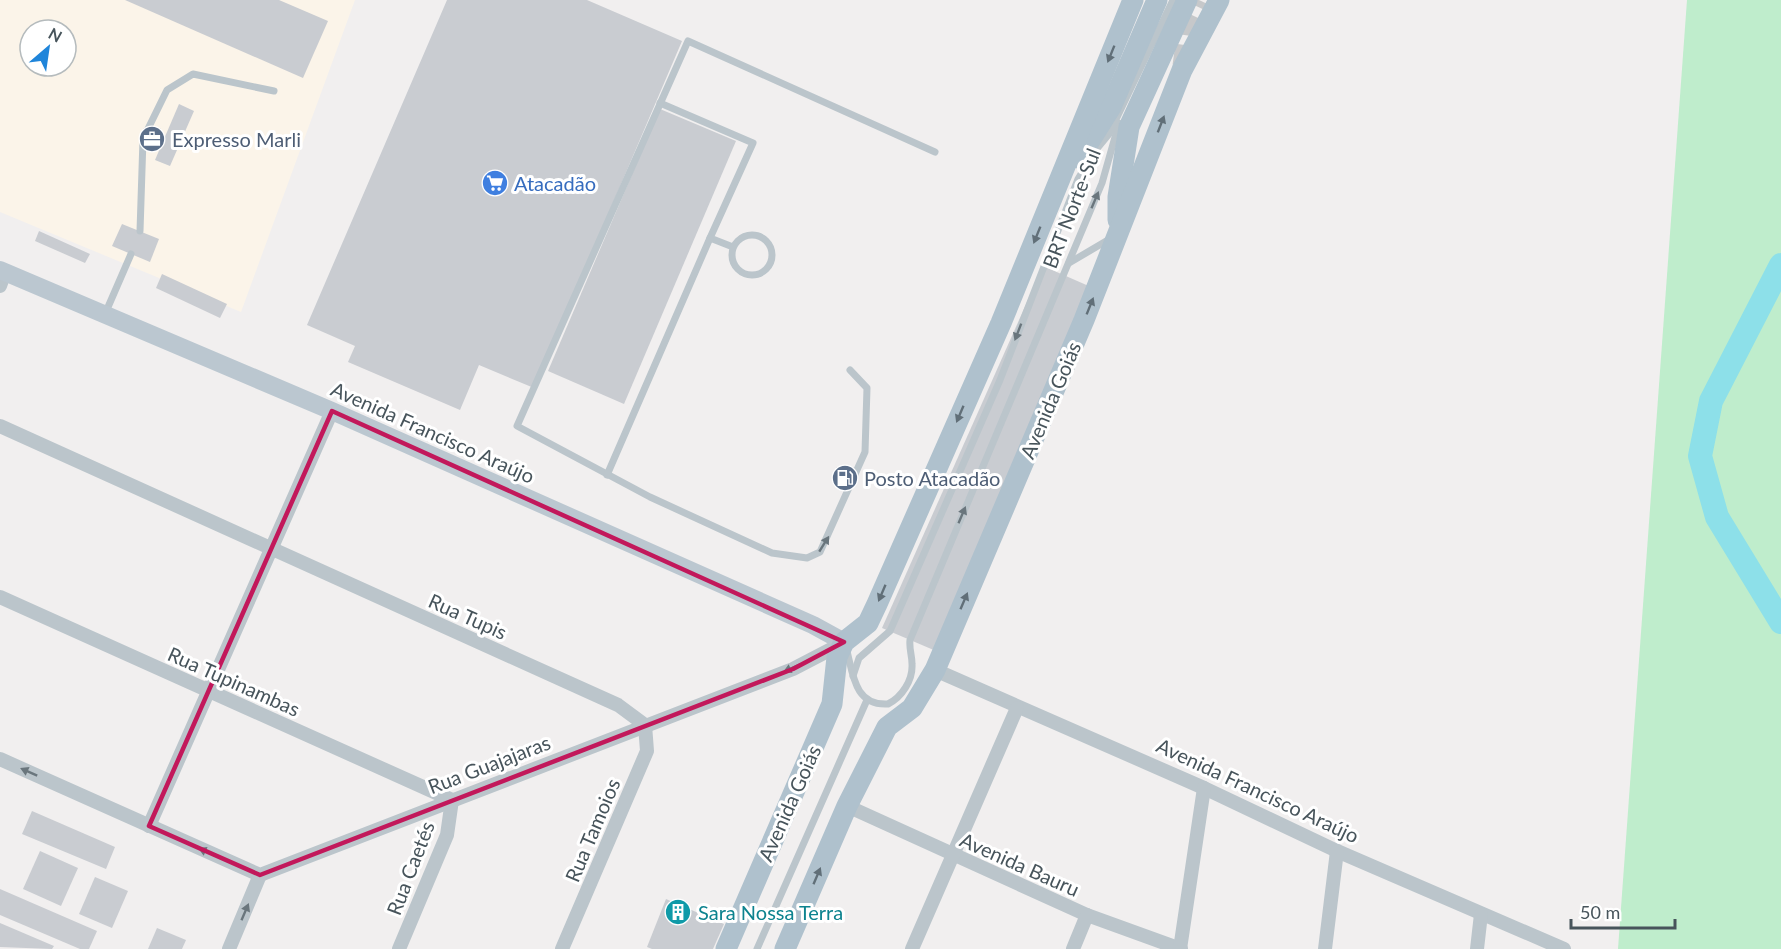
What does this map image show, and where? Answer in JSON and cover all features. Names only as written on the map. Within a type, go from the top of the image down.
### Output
[{"type":"main road","points":[[844,642],[868,622],[877,604],[1001,323],[1132,0]]},
{"type":"main road","points":[[1119,233],[1118,197],[1129,127],[1122,112],[1157,0]]},
{"type":"main road","points":[[1049,206],[1122,112],[1187,0]]},
{"type":"main road","name":"Avenida Goiás","points":[[785,949],[847,806],[887,727],[912,708],[931,678],[1084,320],[1182,70],[1219,0]]},
{"type":"main road","name":"Avenida Goiás","points":[[726,949],[832,704],[837,657],[844,642]]},
{"type":"street","name":"Avenida Francisco Araújo","points":[[2,276],[105,314],[332,411],[802,620],[844,642]]},
{"type":"street","points":[[150,826],[332,411]]},
{"type":"street","name":"Rua Tupis","points":[[0,426],[618,705],[645,725]]},
{"type":"street","name":"Rua Tupinambas","points":[[0,597],[452,800]]},
{"type":"street","name":"Rua Guajajaras","points":[[260,875],[793,669],[844,642]]},
{"type":"street","name":"Avenida Francisco Araújo","points":[[931,678],[1017,708],[1204,788],[1337,851],[1564,949]]},
{"type":"street","points":[[912,949],[1017,708]]},
{"type":"street","name":"Rua Tamoios","points":[[562,949],[647,751],[645,725]]},
{"type":"street","points":[[0,759],[260,875],[229,949]]},
{"type":"street","points":[[1180,949],[1204,788]]},
{"type":"street","name":"Rua Caetés","points":[[399,949],[447,835],[452,800]]},
{"type":"street","name":"Avenida Bauru","points":[[847,806],[952,856],[1087,915],[1180,949]]},
{"type":"street","points":[[1325,949],[1337,851]]},
{"type":"street","points":[[1476,949],[1481,914]]},
{"type":"street","points":[[1073,949],[1087,915]]},
{"type":"lane","points":[[1122,112],[1173,0]]},
{"type":"lane","points":[[850,370],[867,388],[864,452],[831,532],[820,552],[807,558],[772,553],[607,475],[517,426],[688,41],[935,152]]},
{"type":"lane","points":[[140,231],[143,139],[166,90],[193,74],[274,91]]},
{"type":"lane","points":[[607,475],[753,143],[660,103]]},
{"type":"lane","name":"BRT Norte-Sul","points":[[894,701],[904,691],[912,668],[908,651],[910,640],[1102,183],[1122,112]]},
{"type":"lane","name":"BRT Norte-Sul","points":[[853,676],[859,658],[890,630],[1000,380],[1078,179],[1122,112]]},
{"type":"lane","points":[[1069,263],[1094,251],[1119,233]]},
{"type":"lane","points":[[744,236],[759,236],[770,247],[770,262],[759,273],[744,273],[733,262],[733,247],[744,236]]},
{"type":"lane","points":[[710,238],[733,247]]},
{"type":"lane","points":[[105,314],[131,254]]},
{"type":"lane","points":[[844,642],[860,694],[867,700],[881,704],[894,701],[931,678]]},
{"type":"lane","points":[[756,949],[867,700]]},
{"type":"highlighted area","points":[[332,411],[844,642],[793,669],[260,875],[149,826]]},
{"type":"shaded area","name":"Expresso Marli","points":[[0,0],[355,0],[241,312],[0,212]]},
{"type":"green space","points":[[1687,0],[1781,0],[1781,949],[1618,949]]},
{"type":"building","points":[[125,0],[279,0],[328,21],[303,78]]},
{"type":"building","name":"Atacadão","points":[[447,0],[587,0],[682,41],[534,388],[479,365],[460,410],[348,362],[355,346],[307,325]]},
{"type":"building","points":[[179,104],[194,111],[170,166],[155,160]]},
{"type":"building","points":[[660,109],[736,141],[624,404],[548,371]]},
{"type":"building","points":[[122,224],[159,239],[150,262],[112,246]]},
{"type":"building","points":[[39,231],[90,254],[85,263],[35,241]]},
{"type":"building","points":[[1043,266],[1091,287],[936,651],[882,628]]},
{"type":"building","points":[[162,274],[227,304],[220,318],[156,288]]},
{"type":"building","points":[[32,811],[115,847],[106,869],[22,834]]},
{"type":"building","points":[[40,851],[78,868],[61,906],[23,889]]},
{"type":"building","points":[[95,877],[128,891],[112,928],[79,914]]},
{"type":"building","points":[[0,889],[97,931],[89,949],[80,949],[0,915]]},
{"type":"building","name":"Sara Nossa Terra","points":[[666,899],[724,924],[713,949],[652,949],[647,947]]},
{"type":"building","points":[[0,923],[54,946],[52,949],[0,947]]},
{"type":"building","points":[[157,928],[186,940],[182,949],[148,949]]},
{"type":"waterway","points":[[1781,265],[1711,401],[1700,456],[1717,517],[1781,622]]},
{"type":"tunnel","points":[[1183,66],[1189,21],[1199,0]]},
{"type":"place","name":"Expresso Marli","points":[[152,139]]},
{"type":"place","name":"Atacadão","points":[[495,183]]},
{"type":"place","name":"Posto Atacadão","points":[[845,478]]},
{"type":"place","name":"Sara Nossa Terra","points":[[678,912]]}]
